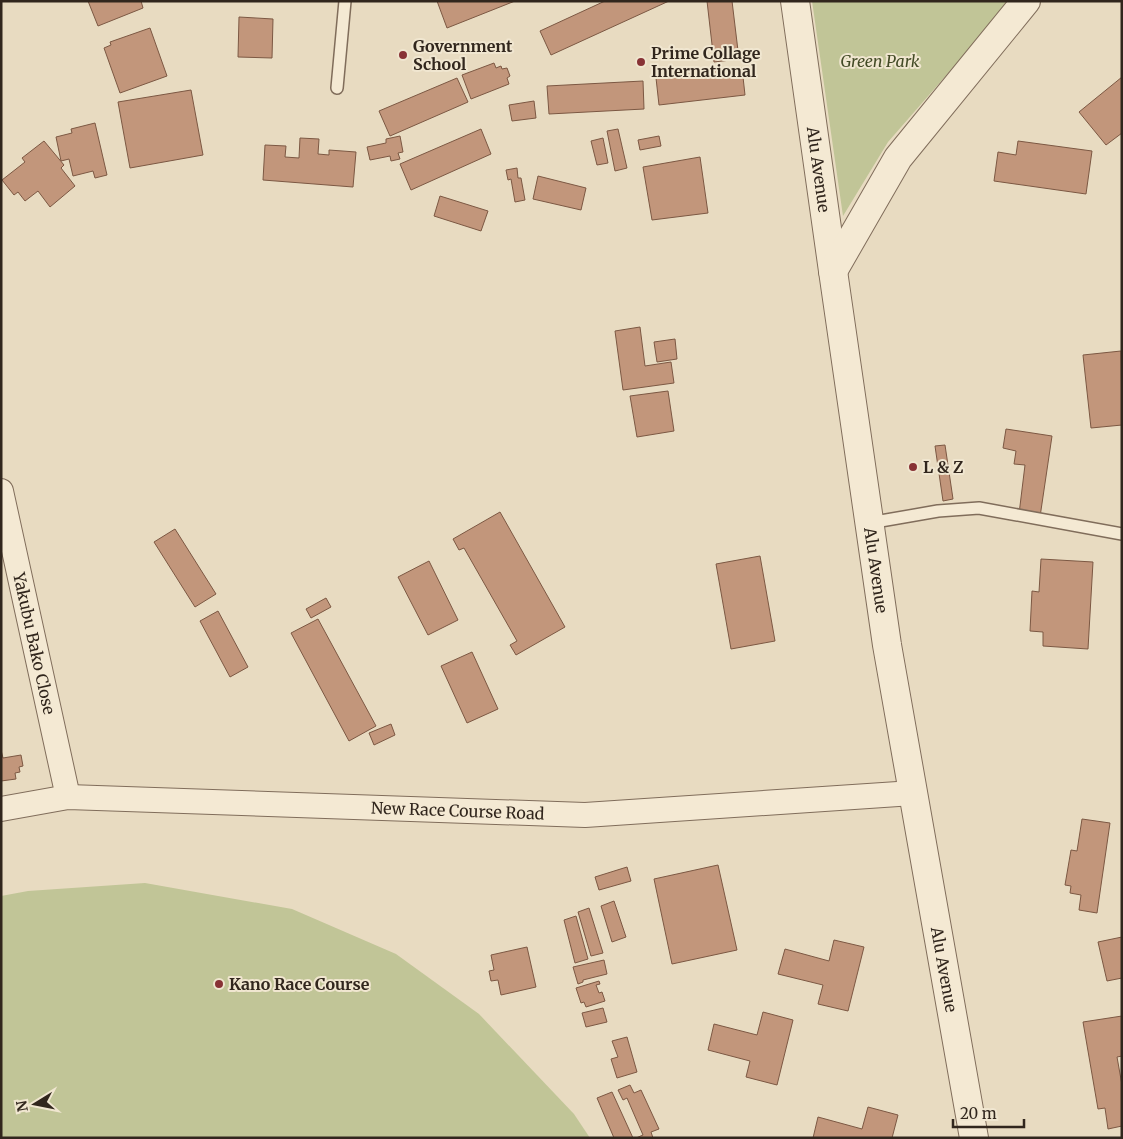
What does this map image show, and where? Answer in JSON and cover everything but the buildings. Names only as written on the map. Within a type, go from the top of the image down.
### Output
[{"type":"street","name":"Alu Avenue","points":[[795,1],[887,645],[974,1138]]},
{"type":"street","points":[[833,271],[898,158],[1026,1]]},
{"type":"street","name":"Yakubu Bako Close","points":[[1,491],[68,797]]},
{"type":"street","name":"New Race Course Road","points":[[1,810],[68,797],[585,815],[913,793]]},
{"type":"lane","points":[[337,88],[346,1]]},
{"type":"lane","points":[[869,524],[938,511],[979,508],[1122,534]]},
{"type":"green space","name":"Green Park","points":[[812,1],[1011,1],[888,142],[843,216]]},
{"type":"green space","name":"Kano Race Course","points":[[145,883],[292,909],[396,954],[479,1014],[574,1114],[590,1138],[1,1138],[1,896],[28,891]]},
{"type":"place","name":"Government School","points":[[403,55]]},
{"type":"place","name":"Prime Collage International","points":[[641,62]]},
{"type":"place","name":"L & Z","points":[[913,467]]},
{"type":"place","name":"Kano Race Course","points":[[219,984]]}]
